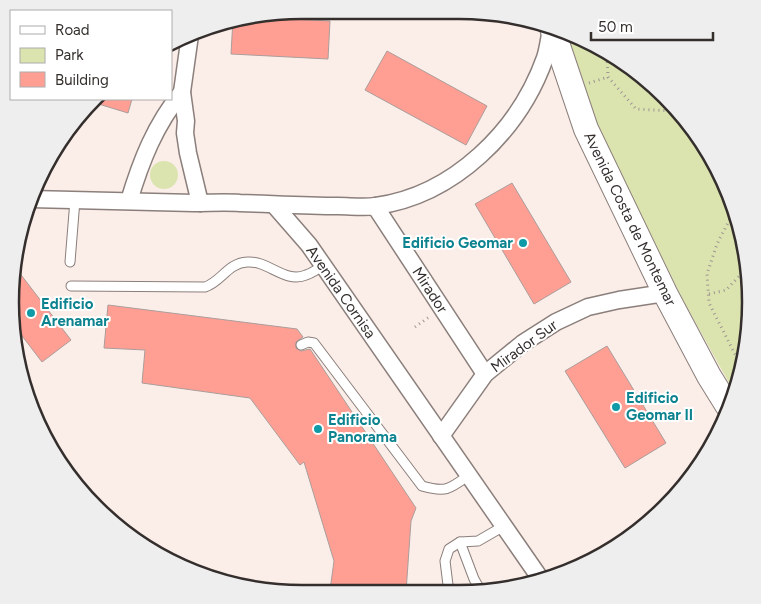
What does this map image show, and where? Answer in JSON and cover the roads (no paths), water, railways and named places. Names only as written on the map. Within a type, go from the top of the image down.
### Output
[{"type":"street","points":[[38,199],[239,203],[275,206],[375,206],[397,201],[438,184],[469,164],[505,130],[529,95],[546,56],[550,34]]},
{"type":"street","name":"Avenida Costa de Montemar","points":[[554,35],[586,129],[665,294],[724,401]]},
{"type":"street","points":[[189,42],[182,92],[188,152],[200,203]]},
{"type":"street","points":[[129,201],[141,162],[152,136],[170,106],[182,92]]},
{"type":"street","name":"Avenida Cornisa","points":[[275,206],[309,245],[537,574]]},
{"type":"street","name":"Mirador","points":[[375,206],[485,374]]},
{"type":"street","name":"Mirador Sur","points":[[441,436],[485,374],[523,343],[556,322],[588,308],[619,300],[665,294]]},
{"type":"lane","points":[[70,262],[75,200]]},
{"type":"lane","points":[[71,286],[205,287],[211,285],[228,270],[240,263],[260,263],[283,274],[298,277],[305,276],[323,265]]},
{"type":"lane","points":[[301,345],[308,342],[314,343],[422,486],[438,491],[452,487],[469,475]]},
{"type":"lane","points":[[448,585],[445,561],[449,549],[460,542],[478,541],[504,526]]},
{"type":"lane","points":[[460,542],[477,585]]},
{"type":"place","name":"Edificio Geomar","points":[[523,243]]},
{"type":"place","name":"Edificio Arenamar","points":[[31,313]]},
{"type":"place","name":"Edificio Geomar II","points":[[616,407]]},
{"type":"place","name":"Edificio Panorama","points":[[318,429]]}]
